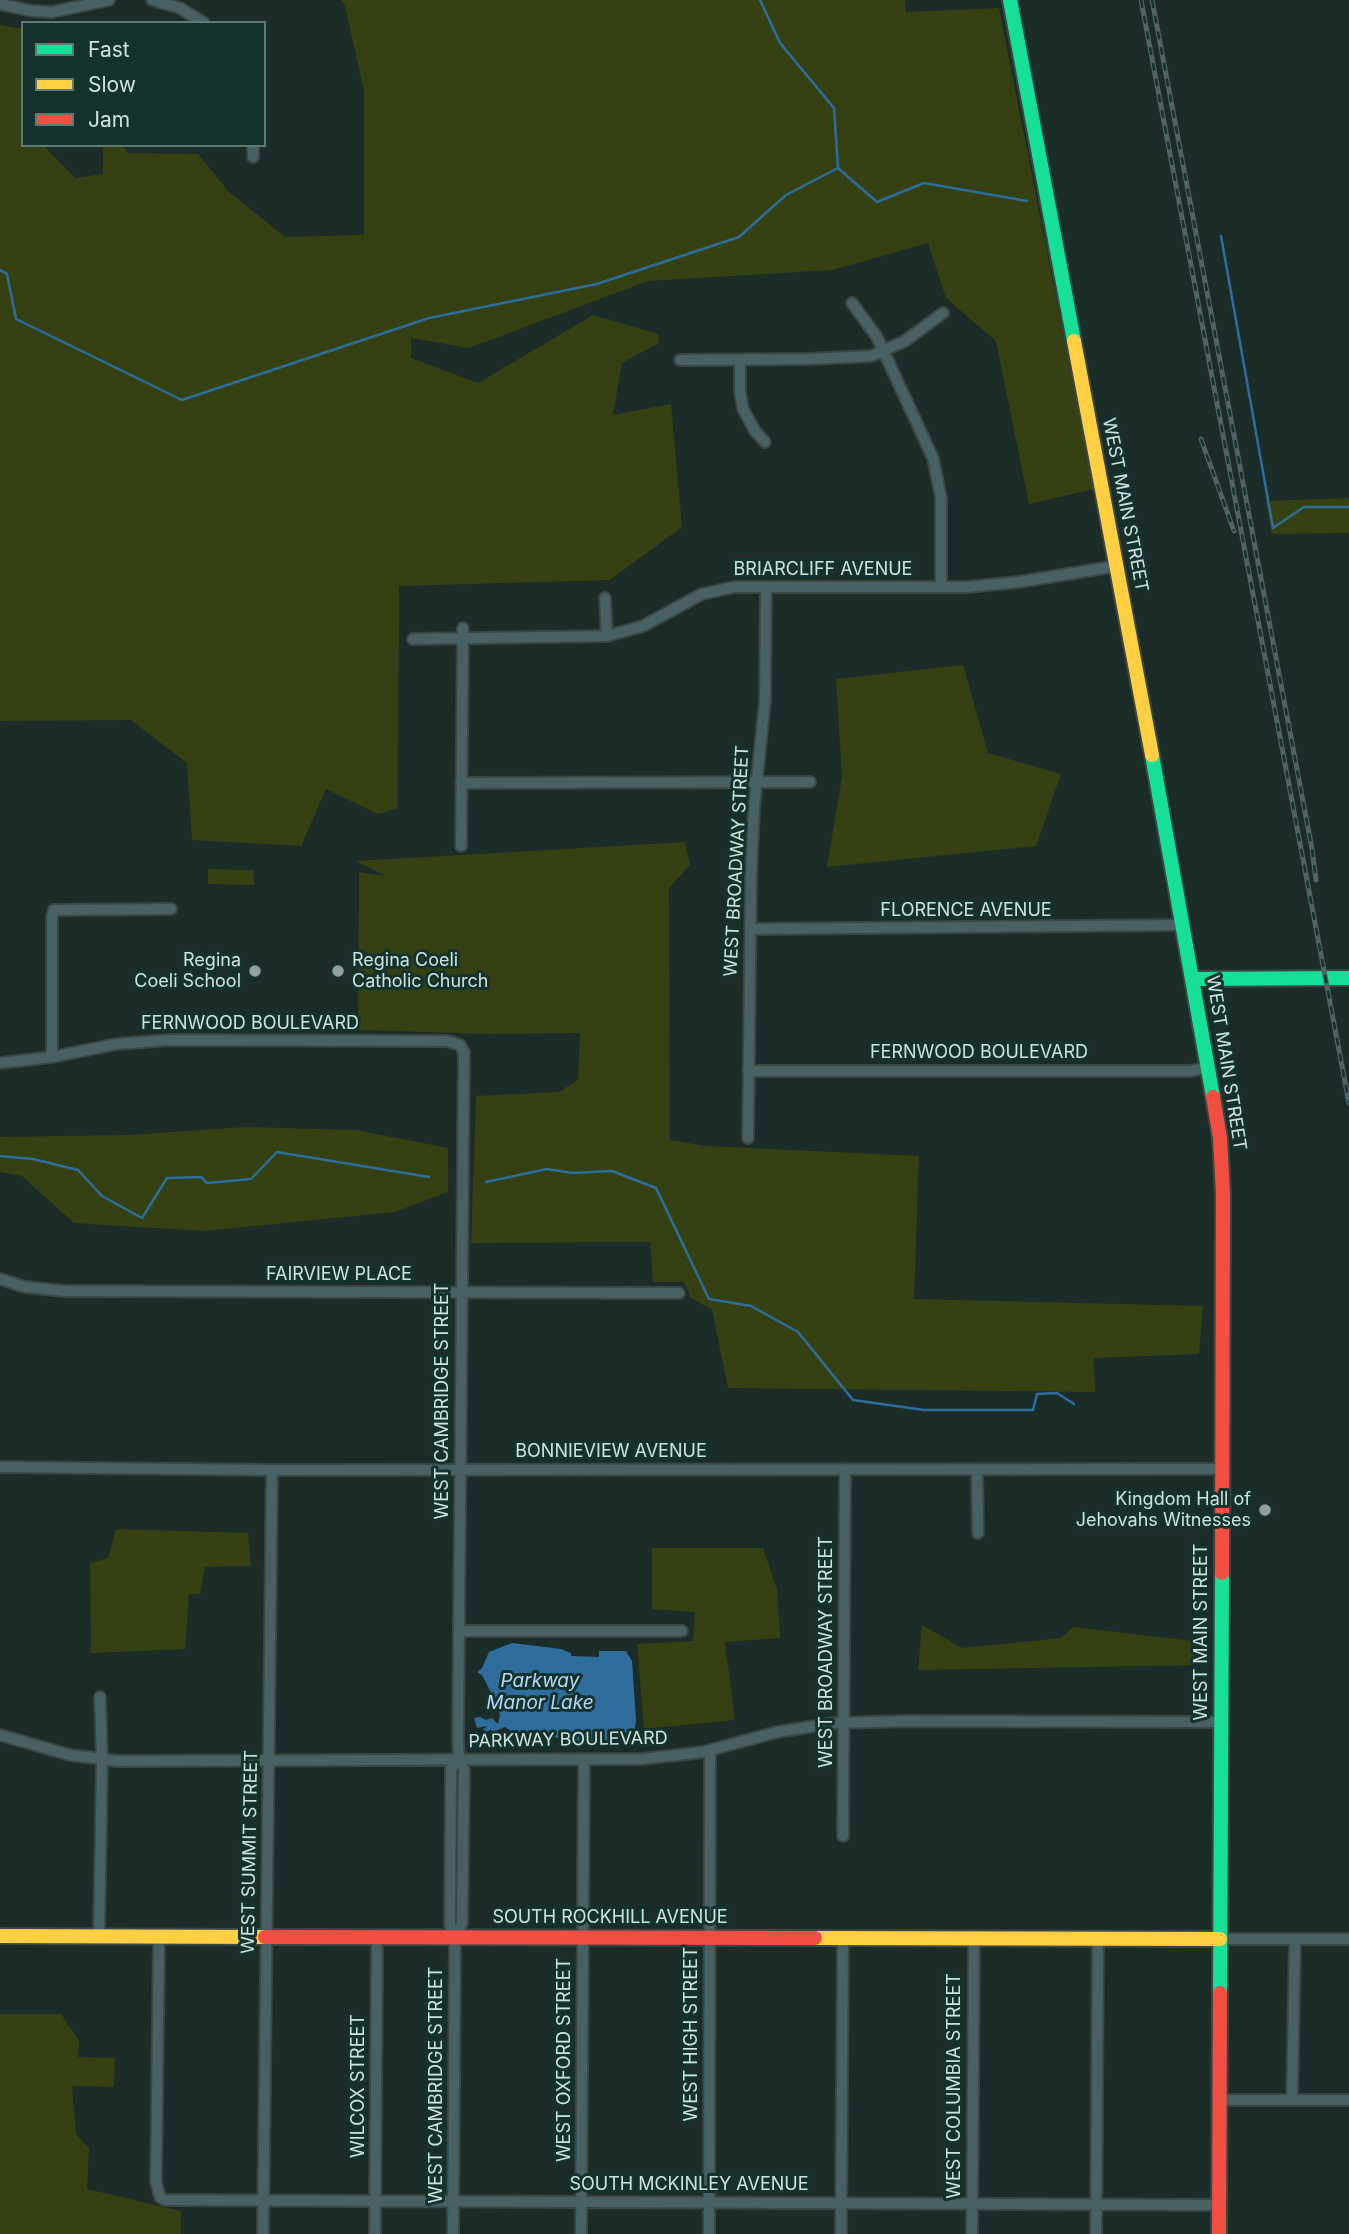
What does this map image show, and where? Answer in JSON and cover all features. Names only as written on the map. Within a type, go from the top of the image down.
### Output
[{"type":"street","points":[[0,4],[52,12],[108,0]]},
{"type":"street","points":[[152,0],[180,8],[201,21]]},
{"type":"street","name":"WEST MAIN STREET","points":[[1010,0],[1219,1125],[1223,1179],[1219,2234]]},
{"type":"street","points":[[852,303],[870,326],[884,351],[923,433],[936,469],[942,518],[941,587]]},
{"type":"street","points":[[680,360],[854,358],[884,351],[905,341],[943,313]]},
{"type":"street","points":[[740,360],[743,409],[755,431],[765,442]]},
{"type":"street","name":"BRIARCLIFF AVENUE","points":[[413,639],[463,633],[607,636],[643,626],[708,592],[734,587],[941,587],[1019,582],[1117,566]]},
{"type":"street","name":"WEST BROADWAY STREET","points":[[748,1138],[752,835],[765,701],[766,587]]},
{"type":"street","points":[[605,598],[607,636]]},
{"type":"street","points":[[461,846],[463,633]]},
{"type":"street","points":[[461,783],[810,782]]},
{"type":"street","points":[[52,1058],[54,910],[170,909]]},
{"type":"street","name":"FLORENCE AVENUE","points":[[750,929],[1182,925]]},
{"type":"street","points":[[1192,979],[1349,978]]},
{"type":"street","name":"FERNWOOD BOULEVARD","points":[[0,1063],[52,1058],[117,1044],[169,1040],[447,1041],[460,1045]]},
{"type":"street","name":"WEST CAMBRIDGE STREET","points":[[453,2234],[456,1937],[462,1923],[464,1770],[459,1759],[464,1052],[460,1045]]},
{"type":"street","name":"FERNWOOD BOULEVARD","points":[[748,1071],[1191,1071],[1209,1068]]},
{"type":"street","name":"FAIRVIEW PLACE","points":[[0,1279],[25,1287],[64,1291],[679,1293]]},
{"type":"street","name":"BONNIEVIEW AVENUE","points":[[0,1467],[272,1470],[1222,1469]]},
{"type":"street","name":"WEST BROADWAY STREET","points":[[843,1836],[845,1469]]},
{"type":"street","name":"WEST SUMMIT STREET","points":[[263,2234],[272,1470]]},
{"type":"street","points":[[977,1470],[978,1533]]},
{"type":"street","points":[[459,1631],[682,1630]]},
{"type":"street","points":[[99,1936],[102,1760],[100,1697]]},
{"type":"street","name":"PARKWAY BOULEVARD","points":[[0,1735],[46,1749],[102,1760],[268,1762],[584,1759],[669,1757],[710,1750],[796,1728],[845,1723],[1221,1722]]},
{"type":"street","name":"WEST HIGH STREET","points":[[709,2234],[710,1750]]},
{"type":"street","name":"WEST OXFORD STREET","points":[[581,2234],[584,1759]]},
{"type":"street","name":"SOUTH ROCKHILL AVENUE","points":[[0,1936],[1220,1939]]},
{"type":"street","name":"SOUTH MCKINLEY AVENUE","points":[[159,1937],[156,2182],[160,2197],[171,2201],[1219,2205]]},
{"type":"street","name":"WILCOX STREET","points":[[375,2234],[377,1937]]},
{"type":"street","points":[[841,2234],[843,1938]]},
{"type":"street","name":"WEST COLUMBIA STREET","points":[[972,2234],[974,1938]]},
{"type":"street","points":[[1096,2234],[1098,1938]]},
{"type":"street","points":[[1220,1939],[1349,1939]]},
{"type":"street","points":[[1292,2100],[1295,1939]]},
{"type":"street","points":[[1219,2099],[1349,2100]]},
{"type":"green space","points":[[341,0],[905,0],[906,12],[999,8],[1094,489],[1029,504],[996,341],[946,298],[928,243],[832,270],[648,281],[469,348],[411,338],[411,358],[478,383],[593,315],[658,334],[659,343],[622,363],[613,415],[671,404],[682,527],[610,580],[399,586],[398,808],[378,814],[326,789],[301,846],[192,840],[187,763],[131,720],[0,721],[0,25],[21,29],[21,147],[45,147],[75,178],[103,174],[103,147],[124,147],[128,153],[198,154],[229,192],[285,237],[364,235],[364,91],[345,6]]},
{"type":"green space","points":[[1349,498],[1349,533],[1272,534],[1266,501]]},
{"type":"green space","points":[[963,665],[988,753],[1061,774],[1036,846],[827,867],[842,777],[836,679]]},
{"type":"green space","points":[[685,842],[690,865],[669,888],[670,1140],[706,1146],[919,1156],[914,1299],[1203,1306],[1199,1354],[1094,1358],[1095,1392],[728,1388],[712,1309],[691,1298],[684,1282],[653,1282],[650,1242],[471,1243],[476,1096],[559,1092],[578,1080],[580,1033],[486,1034],[358,1030],[359,872],[385,876],[356,861]]},
{"type":"green space","points":[[208,869],[254,870],[254,885],[208,884]]},
{"type":"green space","points":[[245,1127],[356,1130],[448,1148],[448,1192],[394,1212],[204,1231],[74,1223],[22,1176],[0,1172],[0,1137],[128,1135]]},
{"type":"green space","points":[[116,1529],[248,1533],[251,1566],[205,1567],[200,1594],[189,1594],[185,1649],[91,1653],[90,1563],[108,1558]]},
{"type":"green space","points":[[652,1548],[763,1548],[777,1590],[780,1638],[725,1642],[735,1720],[644,1729],[637,1644],[693,1641],[695,1612],[652,1609]]},
{"type":"green space","points":[[922,1625],[962,1648],[1061,1638],[1073,1627],[1202,1642],[1203,1665],[918,1670]]},
{"type":"green space","points":[[0,2014],[61,2014],[79,2041],[78,2057],[115,2058],[114,2087],[72,2086],[76,2134],[89,2148],[87,2189],[181,2211],[181,2234],[0,2234]]},
{"type":"water","name":"Parkway Manor Lake","points":[[512,1643],[561,1649],[571,1653],[571,1656],[599,1657],[599,1651],[626,1651],[632,1661],[636,1720],[634,1736],[627,1743],[580,1742],[549,1736],[525,1736],[505,1727],[491,1733],[491,1729],[482,1737],[485,1731],[483,1729],[488,1726],[477,1728],[474,1718],[492,1718],[498,1724],[500,1715],[482,1675],[477,1672],[482,1668],[489,1652]]},
{"type":"waterway","points":[[760,0],[780,43],[834,108],[838,168],[877,202],[924,183],[1027,201]]},
{"type":"waterway","points":[[0,270],[7,274],[16,319],[182,400],[429,318],[597,284],[739,237],[786,195],[838,168]]},
{"type":"waterway","points":[[1221,236],[1273,528],[1304,507],[1349,507]]},
{"type":"waterway","points":[[0,1156],[33,1159],[78,1170],[102,1196],[142,1218],[167,1178],[201,1177],[207,1183],[251,1179],[277,1152],[429,1177]]},
{"type":"waterway","points":[[486,1182],[547,1169],[572,1173],[612,1171],[656,1188],[709,1299],[751,1306],[798,1332],[853,1400],[924,1410],[1033,1410],[1037,1394],[1057,1393],[1074,1404]]},
{"type":"railway","points":[[1141,0],[1349,1103]]},
{"type":"railway","points":[[1152,0],[1316,880]]},
{"type":"railway","points":[[1201,439],[1234,531]]},
{"type":"traffic: fast","points":[[1010,0],[1074,341]]},
{"type":"traffic: fast","points":[[1152,755],[1213,1097]]},
{"type":"traffic: fast","points":[[1192,979],[1349,978]]},
{"type":"traffic: fast","points":[[1220,1993],[1222,1573]]},
{"type":"traffic: slow","points":[[1074,341],[1152,755]]},
{"type":"traffic: slow","points":[[0,1936],[265,1937]]},
{"type":"traffic: slow","points":[[815,1938],[1220,1939]]},
{"type":"traffic: jam","points":[[1213,1097],[1220,1138],[1223,1194],[1222,1573]]},
{"type":"traffic: jam","points":[[265,1937],[815,1938]]},
{"type":"traffic: jam","points":[[1219,2234],[1220,1993]]},
{"type":"place","name":"Regina Coeli School","points":[[255,971]]},
{"type":"place","name":"Regina Coeli Catholic Church","points":[[338,971]]},
{"type":"place","name":"Kingdom Hall of Jehovahs Witnesses","points":[[1265,1510]]}]
